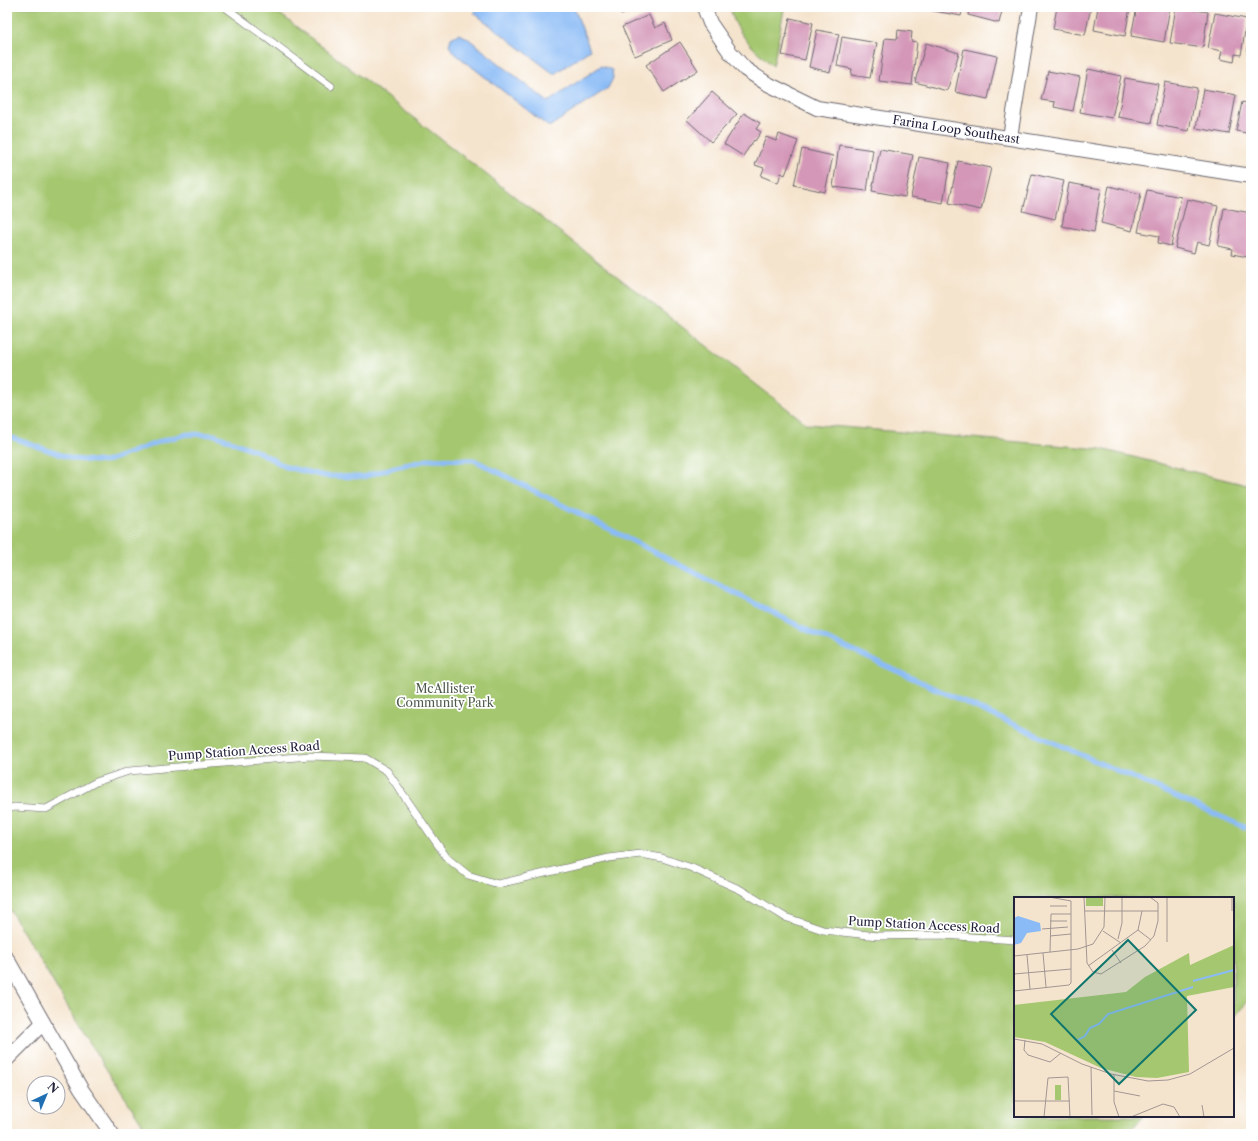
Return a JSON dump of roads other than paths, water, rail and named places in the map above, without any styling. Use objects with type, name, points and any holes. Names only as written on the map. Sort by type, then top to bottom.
[{"type":"street","name":"Farina Loop Southeast","points":[[704,7],[710,23],[730,52],[745,69],[766,83],[817,108],[1010,137],[1251,176]]},
{"type":"street","points":[[1010,137],[1031,7]]},
{"type":"street","points":[[7,959],[81,1089],[112,1134]]},
{"type":"street","points":[[7,1059],[43,1023]]},
{"type":"lane","points":[[225,7],[331,86]]},
{"type":"lane","name":"Pump Station Access Road","points":[[7,809],[14,807],[46,809],[96,782],[129,770],[310,756],[365,758],[387,771],[447,858],[468,875],[498,884],[609,858],[641,854],[662,858],[692,868],[742,890],[785,916],[823,930],[878,936],[943,935],[1014,940]]},
{"type":"water","points":[[480,7],[574,7],[590,50],[554,74],[474,13]]},
{"type":"water","points":[[458,34],[466,37],[548,102],[601,66],[612,70],[613,78],[608,88],[549,127],[453,52],[449,45],[451,38]]},
{"type":"waterway","points":[[7,436],[73,459],[105,462],[164,440],[188,434],[215,435],[259,452],[286,467],[325,476],[363,477],[395,467],[432,459],[474,460],[807,630],[1039,736],[1251,830]]},
{"type":"park label","name":"McAllister Community Park","points":[[445,696]]}]
